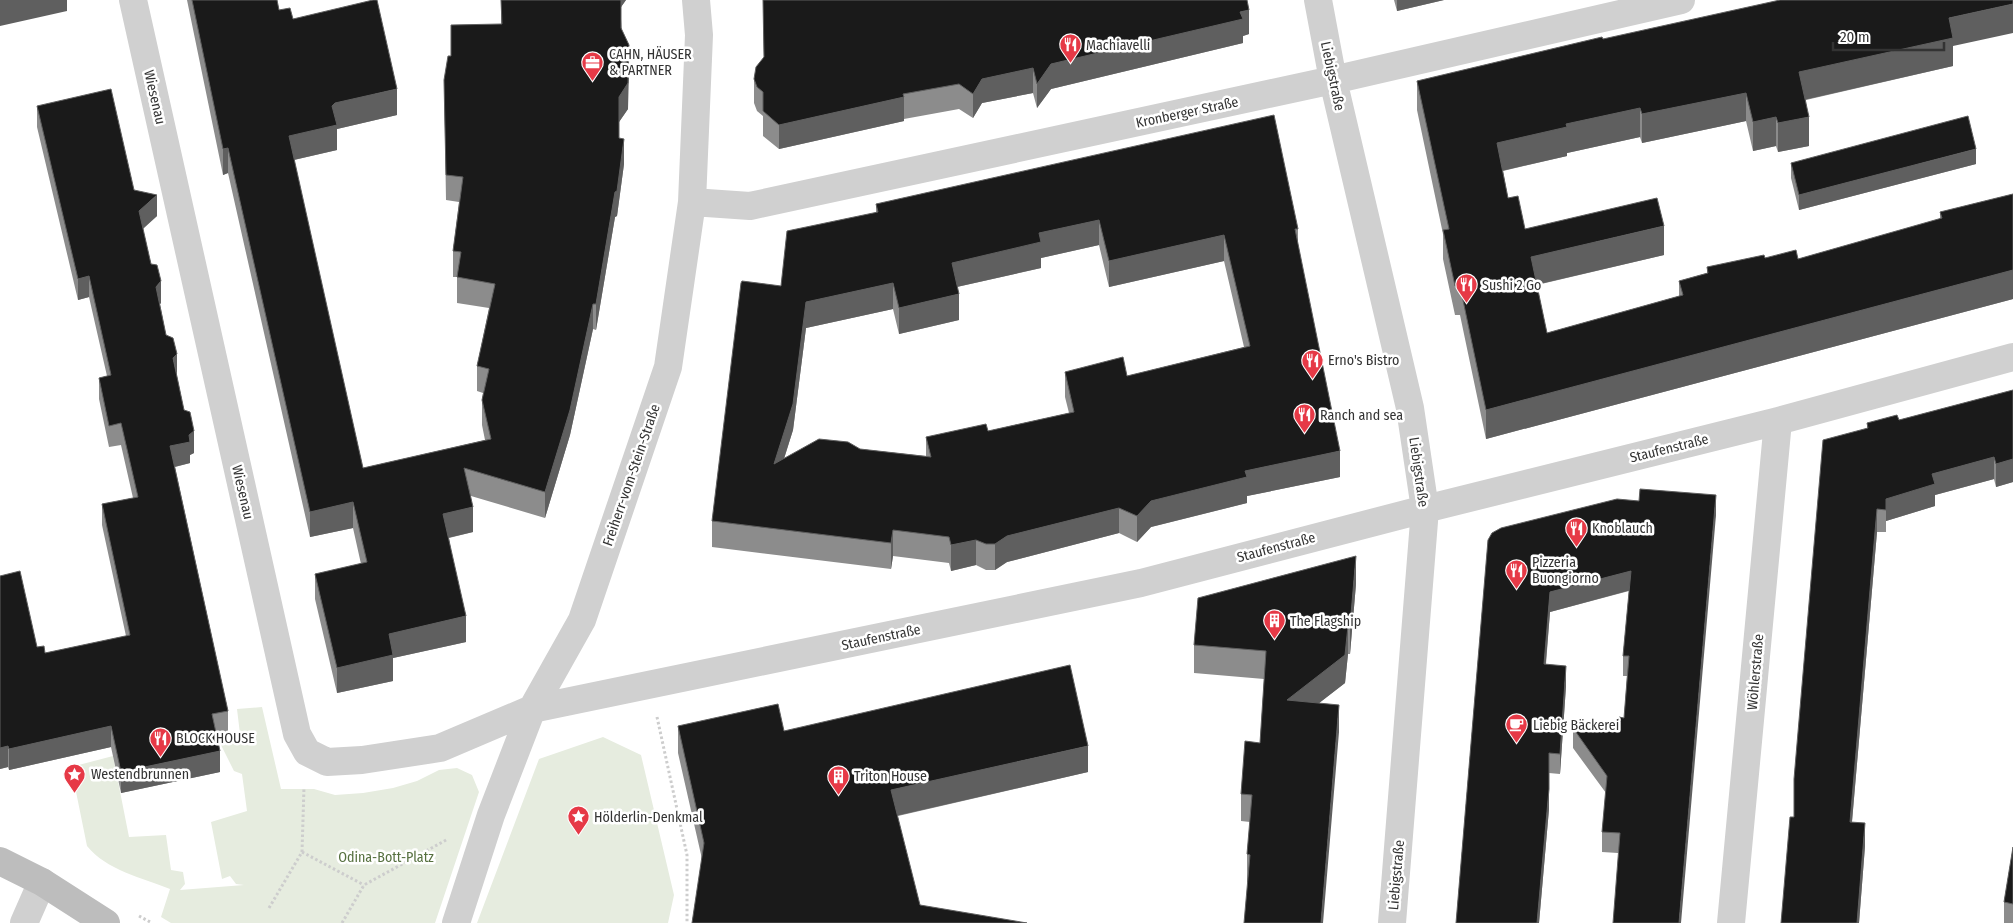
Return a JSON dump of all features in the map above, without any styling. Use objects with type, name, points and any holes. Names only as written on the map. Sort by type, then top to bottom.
[{"type":"main road","points":[[0,861],[42,882],[106,923]]},
{"type":"street","name":"Wiesenau","points":[[133,0],[297,734],[307,752]]},
{"type":"street","name":"Freiherr-vom-Stein-Straße","points":[[456,923],[490,815],[532,709],[582,620],[668,367],[692,202],[699,35],[696,0]]},
{"type":"street","name":"Liebigstraße","points":[[1318,0],[1333,80],[1410,408],[1424,509],[1392,923]]},
{"type":"street","name":"Kronberger Straße","points":[[692,202],[750,206],[1333,80],[1681,0]]},
{"type":"street","name":"Staufenstraße","points":[[532,709],[1141,583],[1424,509],[1778,421],[2013,357]]},
{"type":"street","name":"Wöhlerstraße","points":[[1731,923],[1778,421]]},
{"type":"street","points":[[307,752],[327,762],[362,760],[440,748],[532,709]]},
{"type":"street","points":[[24,923],[42,882]]},
{"type":"path","points":[[650,685],[687,855],[687,923]]},
{"type":"path","points":[[269,908],[302,852],[307,752]]},
{"type":"path","points":[[342,923],[364,885],[490,815]]},
{"type":"path","points":[[302,852],[364,885]]},
{"type":"path","points":[[688,903],[694,902]]},
{"type":"green space","name":"Odina-Bott-Platz","points":[[262,707],[281,789],[314,789],[335,795],[363,793],[393,788],[417,781],[439,770],[457,768],[472,775],[479,792],[435,923],[171,923],[161,917],[170,889],[114,867],[87,846],[71,767],[113,756],[129,837],[166,835],[171,870],[183,872],[185,884],[180,890],[244,885],[236,884],[230,876],[222,879],[211,822],[247,811],[242,774],[234,771],[217,737],[240,734],[237,709]]},
{"type":"green space","points":[[603,737],[641,755],[674,895],[668,923],[477,923],[539,759]]},
{"type":"building","points":[[192,0],[277,0],[279,10],[290,8],[293,19],[377,0],[397,89],[335,103],[332,106],[337,125],[289,136],[363,468],[491,439],[482,400],[489,369],[477,366],[495,284],[457,277],[461,252],[453,251],[463,177],[446,175],[444,80],[448,56],[451,56],[451,25],[502,24],[501,0],[621,0],[621,28],[629,45],[628,83],[619,97],[619,138],[624,139],[617,191],[615,192],[596,304],[593,304],[570,410],[545,492],[464,468],[473,507],[443,514],[466,616],[389,634],[393,655],[337,668],[315,574],[367,562],[353,502],[310,512],[228,148],[223,149]]},
{"type":"building","points":[[763,0],[1247,0],[1249,10],[1240,12],[1243,19],[1051,64],[1037,84],[1033,68],[982,79],[973,94],[959,84],[903,94],[904,97],[779,125],[763,111],[763,92],[757,87],[754,79],[756,67],[764,57]]},
{"type":"building","points":[[1780,0],[2013,0],[2013,4],[1949,18],[1953,38],[1799,72],[1809,117],[1778,123],[1776,117],[1753,122],[1746,93],[1642,114],[1640,108],[1566,124],[1567,127],[1497,143],[1508,198],[1518,196],[1525,229],[1657,198],[1664,226],[1531,257],[1547,333],[1683,295],[1679,281],[1708,273],[1707,267],[1764,255],[1765,258],[1796,250],[1798,259],[1942,218],[1940,212],[2013,194],[2013,270],[1486,410],[1460,286],[1455,286],[1443,230],[1449,229],[1417,81],[1602,37],[1603,39]]},
{"type":"building","points":[[111,89],[134,190],[157,195],[139,211],[151,264],[157,265],[161,281],[156,287],[166,335],[173,338],[177,354],[173,358],[184,410],[190,412],[194,431],[189,435],[190,442],[170,446],[228,711],[212,714],[220,751],[121,772],[111,726],[9,749],[8,746],[0,748],[0,576],[20,571],[37,647],[44,646],[45,653],[130,635],[102,504],[138,497],[121,423],[109,426],[99,378],[111,375],[89,276],[78,279],[37,106]]},
{"type":"building","points":[[1274,115],[1298,229],[1295,229],[1340,451],[1245,471],[1247,477],[1151,501],[1137,516],[1119,508],[1007,536],[995,544],[986,544],[976,540],[951,545],[949,537],[893,530],[891,543],[712,521],[742,281],[781,286],[787,231],[878,212],[876,204]],"holes":[[[1099,220],[1109,261],[1224,235],[1250,346],[1127,376],[1123,357],[1065,372],[1074,412],[988,431],[986,424],[926,437],[931,457],[860,449],[848,442],[819,439],[774,464],[793,404],[806,302],[893,283],[899,308],[959,294],[952,263],[1041,242],[1039,233]]]},
{"type":"building","points":[[1968,116],[1976,149],[1799,195],[1791,163]]},
{"type":"building","points":[[2013,390],[2013,459],[1996,464],[1994,457],[1932,474],[1935,484],[1886,499],[1886,510],[1877,509],[1850,822],[1865,823],[1857,923],[1781,923],[1790,817],[1794,817],[1794,779],[1823,440],[1868,428],[1867,423],[1897,415],[1899,420]]},
{"type":"building","points":[[1640,489],[1716,495],[1679,923],[1613,923],[1620,833],[1602,832],[1607,776],[1573,728],[1618,732],[1619,717],[1624,718],[1629,656],[1623,656],[1631,571],[1550,592],[1544,664],[1566,666],[1560,754],[1549,753],[1549,789],[1537,923],[1456,923],[1488,540],[1492,533],[1501,528],[1617,499],[1639,501]]},
{"type":"building","points":[[1356,556],[1350,626],[1348,626],[1345,655],[1287,700],[1339,705],[1321,923],[1244,923],[1250,855],[1247,854],[1252,795],[1241,794],[1245,741],[1260,743],[1266,651],[1194,645],[1198,598]]},
{"type":"building","name":"Triton House","points":[[1070,665],[1088,746],[891,790],[920,905],[1027,923],[692,923],[704,843],[678,726],[778,704],[784,731]]},
{"type":"building","points":[[2013,847],[2013,904],[2004,902]]},
{"type":"place","name":"Machiavelli","points":[[1070,64]]},
{"type":"place","name":"CAHN, HÄUSER & PARTNER","points":[[593,81]]},
{"type":"place","name":"Sushi 2 Go","points":[[1466,304]]},
{"type":"place","name":"Erno's Bistro","points":[[1312,379]]},
{"type":"place","name":"Ranch and sea","points":[[1304,434]]},
{"type":"place","name":"Knoblauch","points":[[1576,547]]},
{"type":"place","name":"Pizzeria Buongiorno","points":[[1516,589]]},
{"type":"place","name":"The Flagship","points":[[1274,640]]},
{"type":"place","name":"Liebig Bäckerei","points":[[1517,744]]},
{"type":"place","name":"BLOCK HOUSE","points":[[160,757]]},
{"type":"place","name":"Westendbrunnen","points":[[75,793]]},
{"type":"place","name":"Triton House","points":[[838,795]]},
{"type":"place","name":"Hölderlin-Denkmal","points":[[578,836]]}]
